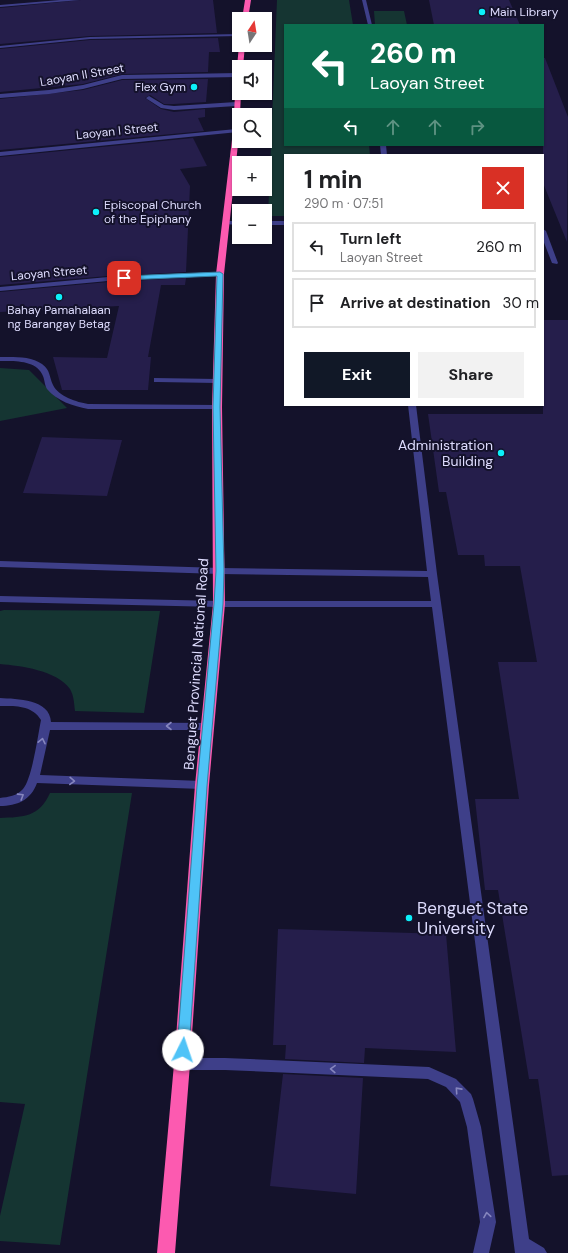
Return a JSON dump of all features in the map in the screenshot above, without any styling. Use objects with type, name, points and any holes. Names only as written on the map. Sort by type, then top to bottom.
[{"type":"highway","points":[[246,12],[248,0]]},
{"type":"highway","name":"Benguet Provincial National Road","points":[[236,100],[236,108]]},
{"type":"highway","name":"Benguet Provincial National Road","points":[[166,1253],[182,1064],[202,786],[219,604],[220,571],[217,381],[220,274],[234,148]]},
{"type":"street","points":[[0,6],[78,0]]},
{"type":"street","points":[[364,0],[370,24]]},
{"type":"street","points":[[0,47],[90,38],[232,35]]},
{"type":"street","name":"Laoyan II Street","points":[[0,96],[49,92],[83,87],[122,77],[232,76]]},
{"type":"street","points":[[149,98],[163,107],[174,108],[236,104]]},
{"type":"street","name":"Laoyan I Street","points":[[0,154],[232,131]]},
{"type":"street","points":[[226,222],[232,222]]},
{"type":"street","points":[[272,222],[284,223]]},
{"type":"street","points":[[544,235],[555,263]]},
{"type":"street","name":"Laoyan Street","points":[[0,289],[108,279],[220,274]]},
{"type":"street","points":[[0,359],[14,359],[41,366],[47,375],[49,386],[63,398],[77,405],[94,408],[217,407]]},
{"type":"street","points":[[157,380],[217,381]]},
{"type":"street","points":[[412,406],[432,574],[522,1248],[539,1253]]},
{"type":"street","points":[[0,564],[220,571],[432,574]]},
{"type":"street","points":[[0,599],[219,604],[436,604]]},
{"type":"street","points":[[0,702],[32,705],[43,714],[46,720],[32,785],[22,797],[0,802]]},
{"type":"street","points":[[45,726],[208,726]]},
{"type":"street","points":[[33,779],[202,786]]},
{"type":"street","points":[[182,1064],[225,1064],[429,1073],[451,1083],[466,1099],[474,1126],[488,1222],[481,1253]]},
{"type":"green space","points":[[277,0],[349,0],[353,24],[284,24],[284,146],[369,146],[370,154],[284,154],[284,216],[272,216],[272,204],[268,204],[269,196],[272,196],[272,156],[270,156]]},
{"type":"green space","points":[[374,11],[404,11],[407,24],[375,24]]},
{"type":"green space","points":[[0,368],[29,370],[67,408],[0,421]]},
{"type":"green space","points":[[0,611],[160,611],[144,713],[75,711],[70,689],[56,677],[38,670],[0,664]]},
{"type":"green space","points":[[50,793],[132,793],[60,1245],[0,1241],[0,1216],[25,1104],[0,1102],[0,818],[23,816],[36,811],[46,801]]},
{"type":"building","points":[[81,0],[213,0],[217,33],[90,36],[0,44],[0,8]]},
{"type":"building","name":"Main Library","points":[[429,0],[509,0],[520,24],[434,24]]},
{"type":"building","points":[[218,38],[220,52],[209,52],[208,72],[122,74],[83,84],[0,92],[0,49],[90,40]]},
{"type":"building","points":[[545,58],[568,117],[567,242],[544,185],[543,154]]},
{"type":"building","points":[[208,79],[206,102],[164,104],[150,95],[145,98],[161,109],[174,112],[205,109],[205,117],[198,118],[204,131],[0,150],[0,99],[83,90],[122,80]]},
{"type":"building","points":[[193,138],[207,166],[180,169],[190,186],[186,272],[108,276],[0,285],[0,157]]},
{"type":"building","points":[[186,278],[185,285],[161,285],[148,357],[151,357],[148,390],[62,390],[53,357],[107,358],[119,306],[0,312],[0,292],[108,282]]},
{"type":"building","points":[[544,320],[568,320],[568,1175],[552,1176],[538,1079],[529,1079],[498,890],[485,890],[475,799],[519,799],[498,662],[537,662],[520,566],[485,566],[484,555],[458,555],[446,492],[439,492],[428,414],[543,414]]},
{"type":"building","points":[[42,437],[122,440],[107,496],[23,493]]},
{"type":"building","points":[[278,929],[446,934],[456,1052],[365,1048],[364,1063],[285,1059],[286,1045],[273,1045]]},
{"type":"building","points":[[283,1074],[363,1078],[356,1194],[270,1186]]},
{"type":"place","name":"Main Library","points":[[482,12]]},
{"type":"place","name":"Flex Gym","points":[[194,87]]},
{"type":"place","name":"Episcopal Church of the Epiphany","points":[[96,212]]},
{"type":"place","name":"Bahay Pamahalaan ng Barangay Betag","points":[[59,297]]},
{"type":"place","name":"Administration Building","points":[[501,453]]},
{"type":"place","name":"Benguet State University","points":[[409,918]]},
{"type":"route","points":[[124,278],[220,274],[217,407],[220,571],[219,604],[202,786],[183,1050]]}]
